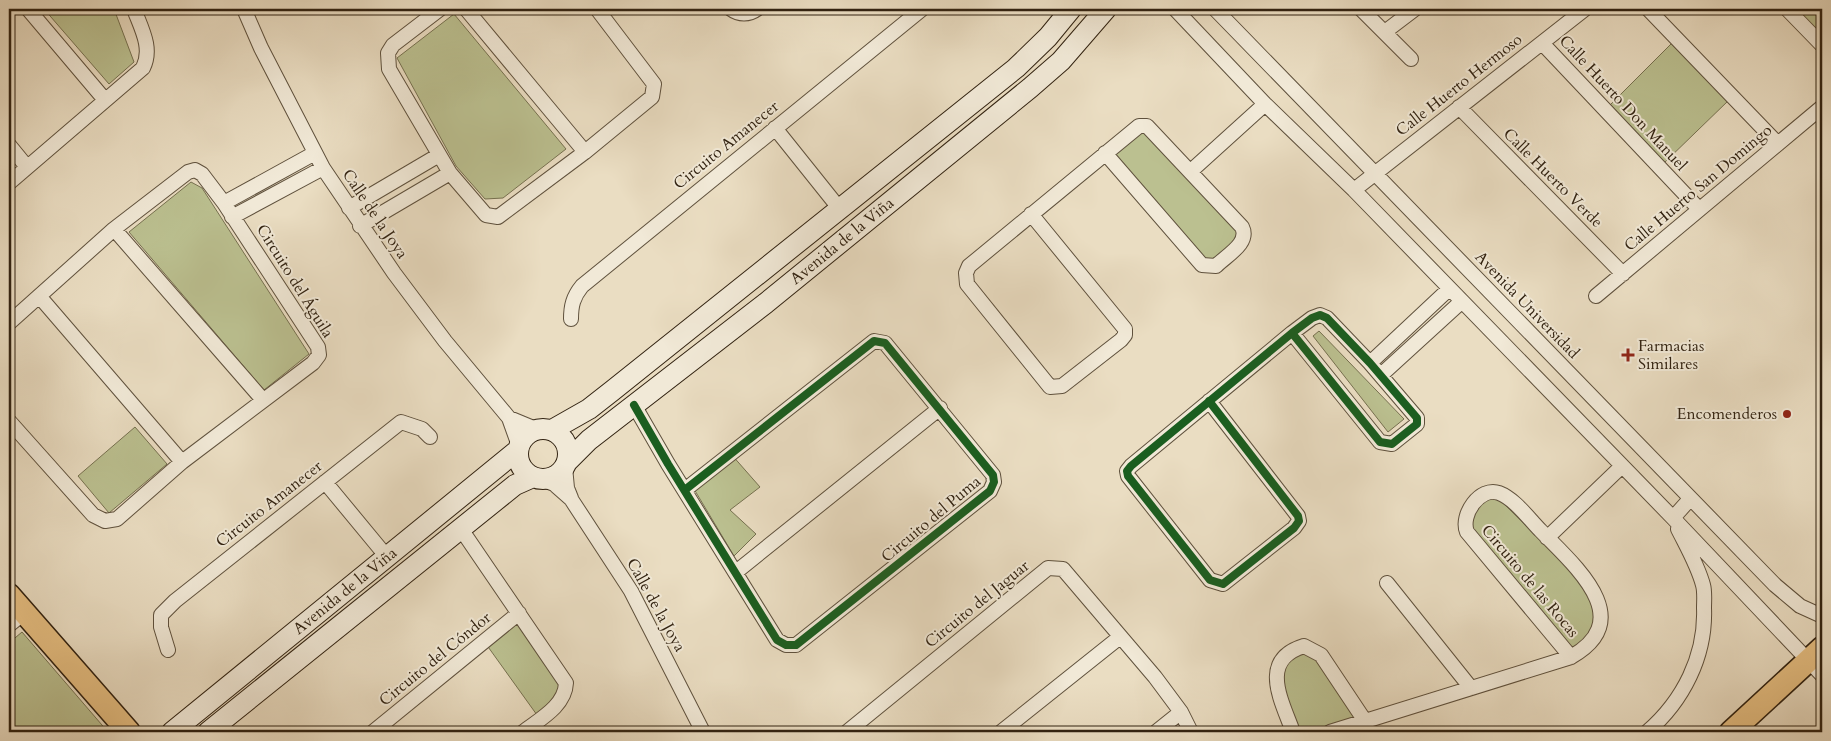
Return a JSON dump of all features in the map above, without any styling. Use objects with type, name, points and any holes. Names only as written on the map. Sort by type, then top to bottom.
[{"type":"main road","points":[[9,594],[16,619],[129,732]]},
{"type":"main road","points":[[1731,732],[1817,661]]},
{"type":"street","points":[[28,9],[105,100]]},
{"type":"street","points":[[9,183],[142,68],[147,56],[147,46],[134,9]]},
{"type":"street","name":"Calle de la Joya","points":[[244,9],[261,48],[323,168],[360,226],[444,341],[509,418],[518,448]]},
{"type":"street","points":[[440,9],[393,45],[387,60],[389,69],[450,173],[486,215],[498,217],[585,152],[652,97],[655,91],[654,84],[597,9]]},
{"type":"street","points":[[466,9],[585,152]]},
{"type":"street","points":[[731,9],[744,14],[757,9]]},
{"type":"street","name":"Circuito Amanecer","points":[[571,319],[571,308],[575,295],[582,286],[922,9]]},
{"type":"street","name":"Avenida de la Viña","points":[[545,430],[589,409],[1016,68],[1048,37],[1072,9]]},
{"type":"street","name":"Avenida de la Viña","points":[[566,464],[589,440],[766,303],[1061,61],[1106,9]]},
{"type":"street","points":[[1175,9],[1264,104],[1354,190],[1673,518],[1817,661]]},
{"type":"street","name":"Avenida Universidad","points":[[1216,9],[1775,585],[1800,606],[1822,616]]},
{"type":"street","points":[[1361,9],[1386,31],[1412,59]]},
{"type":"street","points":[[1386,31],[1416,9]]},
{"type":"street","name":"Calle Huerto Hermoso","points":[[1354,190],[1585,9]]},
{"type":"street","points":[[1648,9],[1778,144]]},
{"type":"street","points":[[1787,9],[1822,45]]},
{"type":"street","name":"Calle Huerto Don Manuel","points":[[1542,43],[1699,210]]},
{"type":"street","points":[[1191,171],[1264,104]]},
{"type":"street","name":"Calle Huerto San Domingo","points":[[1596,296],[1822,106]]},
{"type":"street","name":"Calle Huerto Verde","points":[[1459,107],[1623,274]]},
{"type":"street","points":[[1031,214],[1125,328],[1125,334],[1121,340],[1062,386],[1056,388],[1050,387],[967,284],[968,266],[1031,214],[1105,153],[1139,126],[1147,126],[1191,171],[1242,227],[1245,233],[1244,240],[1216,266],[1202,265],[1105,153]]},
{"type":"street","points":[[775,128],[839,208]]},
{"type":"street","points":[[9,145],[27,167]]},
{"type":"street","points":[[224,203],[315,153]]},
{"type":"street","points":[[349,208],[439,155]]},
{"type":"street","points":[[897,163],[913,183]]},
{"type":"street","name":"Circuito del Águila","points":[[232,217],[323,168]]},
{"type":"street","name":"Circuito del Águila","points":[[9,323],[114,229],[188,172],[195,170],[202,174],[224,203],[318,347],[319,355],[313,363],[182,462],[117,519],[105,521],[93,515],[9,421]]},
{"type":"street","points":[[360,226],[450,173]]},
{"type":"street","points":[[114,229],[263,400]]},
{"type":"street","points":[[749,281],[766,303]]},
{"type":"street","points":[[1370,363],[1449,289]]},
{"type":"street","points":[[40,296],[182,462]]},
{"type":"street","points":[[1381,375],[1461,302]]},
{"type":"street","points":[[1209,401],[1298,516],[1299,520],[1294,528],[1223,584],[1210,580],[1128,476],[1128,471],[1131,466],[1209,401],[1292,332],[1312,318],[1320,315],[1327,318],[1381,375],[1417,418],[1415,428],[1392,444],[1380,442],[1292,332]]},
{"type":"street","name":"Circuito del Puma","points":[[634,405],[668,464],[686,489],[777,640],[786,645],[796,645],[975,504],[990,491],[994,482],[993,475],[885,343],[874,341],[686,489]]},
{"type":"street","points":[[736,572],[940,408]]},
{"type":"street","name":"Calle de la Joya","points":[[509,418],[545,430]]},
{"type":"street","name":"Circuito Amanecer","points":[[168,650],[160,627],[161,615],[175,601],[401,422],[422,429],[430,437]]},
{"type":"street","points":[[545,430],[566,443],[566,464],[556,476],[538,479],[521,466],[518,448],[526,435],[545,430]]},
{"type":"street","name":"Avenida de la Viña","points":[[172,732],[518,448]]},
{"type":"street","name":"Calle de la Joya","points":[[566,464],[567,488],[571,499]]},
{"type":"street","points":[[1547,538],[1622,466]]},
{"type":"street","name":"Calle de la Joya","points":[[538,479],[559,487],[571,499],[631,591],[703,732]]},
{"type":"street","name":"Avenida de la Viña","points":[[208,732],[515,485],[538,479]]},
{"type":"street","points":[[325,482],[387,557]]},
{"type":"street","name":"Circuito de las Rocas","points":[[1330,732],[1571,657],[1592,643],[1601,624],[1600,608],[1593,589],[1515,505],[1498,492],[1491,492],[1473,504],[1464,520],[1467,532],[1571,657]]},
{"type":"street","points":[[1673,518],[1690,499]]},
{"type":"street","points":[[1647,732],[1661,720],[1680,696],[1696,663],[1705,630],[1704,586],[1673,518]]},
{"type":"street","points":[[461,529],[566,683],[565,693],[560,703],[523,732]]},
{"type":"street","name":"Circuito del Jaguar","points":[[847,732],[1048,568],[1063,569],[1155,677],[1181,712],[1191,732]]},
{"type":"street","points":[[1387,583],[1471,688]]},
{"type":"street","points":[[1800,606],[1822,628]]},
{"type":"street","points":[[321,611],[336,629]]},
{"type":"street","name":"Circuito del Cóndor","points":[[373,732],[519,613]]},
{"type":"street","points":[[1001,732],[1120,638]]},
{"type":"street","points":[[1293,732],[1276,674],[1282,658],[1289,652],[1304,646],[1320,655],[1365,721]]},
{"type":"street","points":[[1156,732],[1181,712]]},
{"type":"green space","points":[[44,9],[114,9],[134,62],[109,84]]},
{"type":"green space","points":[[1793,9],[1822,9],[1822,40]]},
{"type":"green space","points":[[454,14],[566,149],[503,198],[485,199],[456,166],[397,58]]},
{"type":"green space","points":[[1672,43],[1729,100],[1664,163],[1609,106]]},
{"type":"green space","points":[[1140,128],[1240,232],[1240,240],[1214,263],[1202,262],[1109,152]]},
{"type":"green space","points":[[191,182],[202,188],[309,354],[264,390],[129,232]]},
{"type":"green space","points":[[1319,331],[1404,419],[1388,432],[1313,336]]},
{"type":"green space","points":[[135,427],[167,464],[109,513],[78,476]]},
{"type":"green space","points":[[731,454],[760,487],[730,510],[756,534],[734,556],[694,489]]},
{"type":"green space","points":[[1496,496],[1591,590],[1598,622],[1589,642],[1571,652],[1469,531],[1468,519],[1481,499]]},
{"type":"green space","points":[[519,617],[562,687],[561,700],[537,715],[486,644]]},
{"type":"green space","points":[[22,632],[108,732],[14,732],[9,726],[9,643]]},
{"type":"green space","points":[[1293,653],[1317,654],[1358,719],[1318,732],[1295,732],[1280,673]]},
{"type":"cycle path","points":[[1209,401],[1298,516],[1299,521],[1294,528],[1223,584],[1210,580],[1128,476],[1127,471],[1131,466],[1292,333],[1312,318],[1320,315],[1327,318],[1370,363],[1417,418],[1417,424],[1392,444],[1380,442],[1292,333]]},
{"type":"cycle path","points":[[634,405],[668,464],[777,640],[786,645],[796,645],[990,491],[994,482],[993,475],[885,343],[874,341],[686,489]]},
{"type":"place","name":"Farmacias Similares","points":[[1628,355]]},
{"type":"place","name":"Encomenderos","points":[[1787,414]]}]
